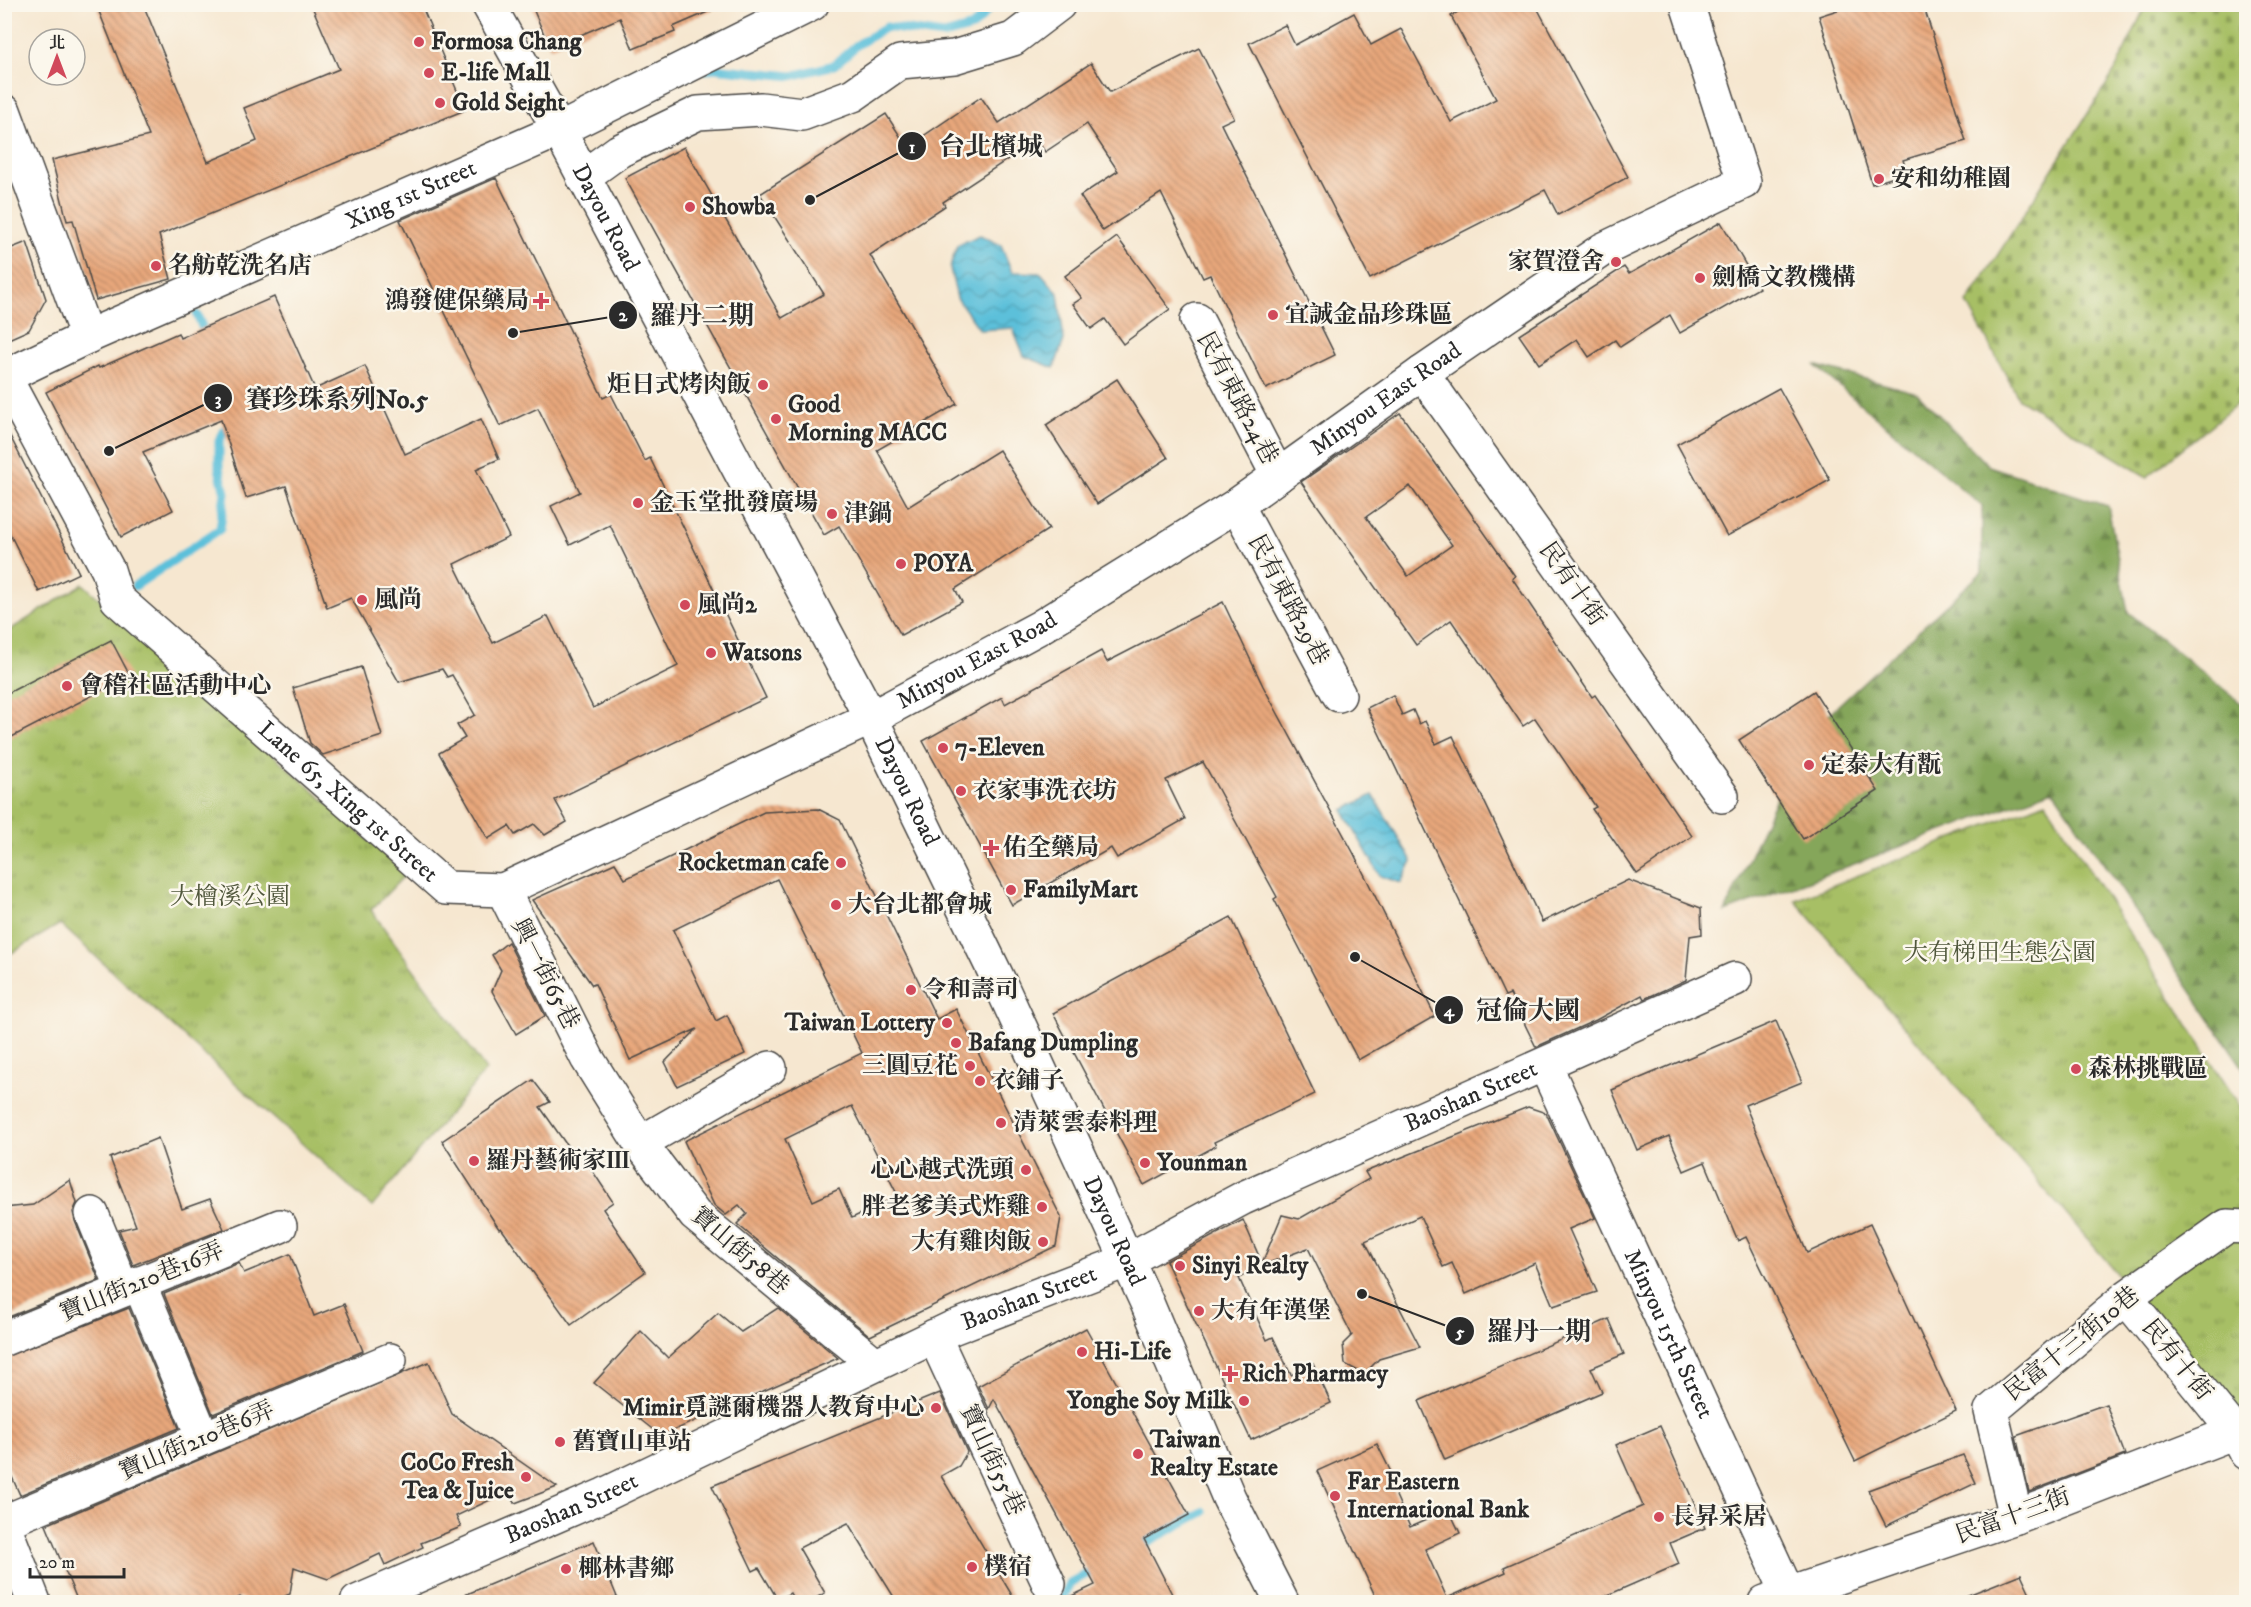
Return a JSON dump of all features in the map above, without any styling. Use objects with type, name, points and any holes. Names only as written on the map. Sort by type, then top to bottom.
[{"type":"street","name":"Dayou Road","points":[[488,4],[559,130],[871,718],[999,981],[1126,1260],[1229,1498],[1282,1602]]},
{"type":"street","name":"Xing 1st Street","points":[[5,377],[87,337],[559,130],[812,4]]},
{"type":"street","points":[[583,177],[619,151],[698,113],[761,108],[802,114],[853,95],[900,62],[954,57],[1013,39],[1059,4]]},
{"type":"street","name":"Minyou East Road","points":[[871,718],[1040,627],[1237,505],[1422,373],[1602,250],[1744,182],[1687,4]]},
{"type":"street","points":[[4,111],[87,337]]},
{"type":"street","name":"民有東路24巷","points":[[1197,320],[1278,476]]},
{"type":"street","name":"民有十街","points":[[1422,373],[1722,796]]},
{"type":"street","name":"Lane 65, Xing 1st Street","points":[[5,377],[108,570],[117,599],[446,888],[503,890],[871,718]]},
{"type":"street","name":"民有東路29巷","points":[[1237,505],[1339,695]]},
{"type":"street","name":"興一街65巷","points":[[503,890],[586,1058]]},
{"type":"street","name":"Baoshan Street","points":[[357,1602],[604,1496],[934,1336],[1126,1260],[1243,1198],[1735,979]]},
{"type":"street","name":"寶山街58巷","points":[[586,1058],[640,1143],[694,1215],[874,1365]]},
{"type":"street","name":"Minyou 15th Street","points":[[1545,1065],[1781,1600]]},
{"type":"street","points":[[640,1143],[770,1068]]},
{"type":"street","points":[[92,1214],[131,1287],[203,1438]]},
{"type":"street","name":"寶山街210巷16弄","points":[[4,1339],[280,1226]]},
{"type":"street","name":"民富十三街10巷","points":[[2016,1517],[1991,1411],[2126,1298],[2227,1226],[2247,1227]]},
{"type":"street","name":"民有十街","points":[[2126,1298],[2241,1442]]},
{"type":"street","name":"寶山街55巷","points":[[934,1336],[1049,1584]]},
{"type":"street","name":"寶山街210巷6弄","points":[[4,1524],[390,1360]]},
{"type":"street","name":"民富十三街","points":[[1781,1600],[2016,1517],[2241,1442]]},
{"type":"street","points":[[4,1524],[11,1559],[34,1602]]},
{"type":"green space","points":[[2146,5],[2246,5],[2246,379],[2237,404],[2147,477],[2019,399],[1967,303],[2115,71]]},
{"type":"green space","points":[[1814,365],[1917,393],[1989,466],[2108,506],[2128,612],[2246,707],[2246,1072],[2053,790],[1725,912],[1803,738],[1982,572],[1982,506]]},
{"type":"green space","name":"大檜溪公園","points":[[83,584],[406,874],[371,910],[486,1070],[372,1207],[60,924],[5,957],[5,633]]},
{"type":"green space","name":"大有梯田生態公園","points":[[2046,802],[2246,1116],[2246,1430],[2104,1258],[1795,900]]},
{"type":"water","points":[[980,235],[1001,245],[1012,272],[1041,273],[1058,293],[1064,340],[1054,368],[1024,356],[1013,328],[980,330],[957,298],[950,268],[957,245]]},
{"type":"water","points":[[1373,795],[1412,861],[1401,883],[1380,876],[1343,810]]},
{"type":"building","points":[[96,4],[143,4],[208,162],[257,141],[244,108],[339,69],[311,4],[421,4],[465,110],[159,235],[171,279],[96,300],[73,220],[67,221],[52,160],[149,136]]},
{"type":"building","points":[[531,4],[726,4],[673,27],[675,32],[633,49],[620,18],[550,48]]},
{"type":"building","points":[[1471,4],[1535,4],[1628,177],[1558,215],[1545,190],[1370,279],[1249,43],[1285,25],[1295,45],[1354,13],[1371,45],[1401,29],[1451,122],[1496,99],[1451,16]]},
{"type":"building","points":[[1856,4],[1923,4],[1966,141],[1903,160],[1907,173],[1872,184],[1819,16]]},
{"type":"building","points":[[1199,48],[1234,118],[1221,124],[1335,355],[1266,389],[1210,275],[1203,278],[1161,193],[1103,231],[1080,196],[1118,171],[1087,124],[1045,152],[1037,140],[943,202],[945,206],[870,255],[957,404],[877,450],[908,507],[999,450],[1049,529],[955,589],[962,602],[901,635],[839,526],[824,535],[625,178],[684,147],[782,318],[824,294],[760,194],[886,114],[907,147],[981,97],[999,123],[1091,63],[1110,92]]},
{"type":"building","points":[[496,178],[603,398],[611,394],[645,461],[650,458],[766,698],[555,800],[567,822],[545,835],[534,824],[515,835],[509,826],[488,839],[439,753],[465,738],[457,725],[475,715],[452,675],[447,677],[442,669],[399,682],[351,598],[327,608],[286,486],[246,498],[221,420],[143,452],[173,510],[121,537],[46,392],[98,366],[99,368],[178,333],[180,338],[274,297],[315,389],[365,366],[405,454],[481,419],[499,459],[476,469],[509,537],[454,564],[493,643],[548,616],[593,708],[678,666],[610,525],[570,545],[551,506],[580,492],[538,408],[500,426],[400,220]]},
{"type":"building","points":[[1721,222],[1759,288],[1680,333],[1670,315],[1620,347],[1615,340],[1589,357],[1577,339],[1539,364],[1519,335],[1624,267],[1629,274]]},
{"type":"building","points":[[1117,237],[1170,309],[1123,344],[1105,319],[1091,329],[1073,304],[1082,298],[1065,276]]},
{"type":"building","points":[[27,242],[46,299],[29,330],[4,341],[4,251]]},
{"type":"building","points":[[1117,379],[1168,458],[1097,504],[1046,425]]},
{"type":"building","points":[[1779,388],[1830,480],[1727,536],[1677,444]]},
{"type":"building","points":[[1400,413],[1515,576],[1512,578],[1592,697],[1595,695],[1692,836],[1637,874],[1592,809],[1596,807],[1535,718],[1523,726],[1451,620],[1416,645],[1301,482]],"holes":[[[1410,486],[1452,545],[1408,576],[1366,517]]]},
{"type":"building","points":[[4,424],[79,573],[39,592],[4,522]]},
{"type":"building","points":[[1223,602],[1263,686],[1354,854],[1435,1016],[1358,1060],[1274,899],[1277,897],[1203,762],[1166,780],[1185,819],[1117,858],[1111,848],[1012,905],[923,741],[1002,697],[1005,704],[1101,651],[1107,662]]},
{"type":"building","name":"會稽社區活動中心","points":[[111,640],[130,676],[4,741],[4,695]]},
{"type":"building","points":[[361,667],[382,736],[323,755],[310,743],[293,688]]},
{"type":"building","name":"定泰大有翫","points":[[1814,691],[1878,791],[1803,839],[1739,740]]},
{"type":"building","points":[[1393,695],[1402,715],[1413,710],[1419,724],[1425,721],[1436,744],[1453,736],[1542,922],[1628,880],[1701,908],[1702,934],[1690,936],[1686,980],[1644,999],[1642,995],[1596,1020],[1536,1047],[1510,994],[1505,996],[1367,708]]},
{"type":"building","points":[[818,809],[840,820],[937,1019],[956,1009],[1061,1217],[1056,1246],[870,1336],[737,1224],[747,1214],[739,1205],[726,1215],[714,1205],[684,1141],[862,1053],[777,879],[673,930],[716,1021],[727,1015],[745,1054],[677,1086],[665,1062],[697,1029],[630,1060],[595,984],[592,985],[532,900],[615,863],[625,879],[764,812]],"holes":[[[852,1106],[898,1196],[852,1218],[839,1189],[813,1201],[785,1139]]]},
{"type":"building","points":[[1231,917],[1315,1094],[1214,1142],[1216,1146],[1144,1185],[1053,1013]]},
{"type":"building","points":[[508,942],[545,1016],[516,1034],[492,991],[501,970],[492,955]]},
{"type":"building","points":[[1776,1021],[1802,1082],[1745,1105],[1807,1253],[1870,1224],[1956,1411],[1855,1461],[1746,1237],[1738,1241],[1705,1162],[1684,1171],[1669,1136],[1637,1150],[1612,1090]]},
{"type":"building","points":[[533,1080],[550,1102],[540,1107],[573,1154],[578,1149],[613,1202],[603,1209],[645,1272],[571,1325],[501,1228],[499,1229],[442,1141]]},
{"type":"building","points":[[1528,1107],[1546,1113],[1595,1218],[1569,1229],[1597,1292],[1553,1306],[1535,1263],[1466,1294],[1452,1263],[1443,1267],[1420,1216],[1365,1241],[1420,1347],[1379,1359],[1364,1374],[1345,1364],[1343,1344],[1352,1335],[1308,1248],[1263,1265],[1239,1278],[1267,1340],[1273,1337],[1291,1375],[1313,1364],[1331,1403],[1251,1440],[1166,1261],[1243,1220],[1262,1263],[1282,1215],[1299,1219],[1369,1179],[1365,1172]]},
{"type":"building","points":[[158,1138],[182,1209],[210,1199],[224,1229],[133,1265],[119,1230],[136,1226],[110,1158]]},
{"type":"building","points":[[70,1180],[77,1203],[73,1212],[75,1221],[99,1280],[4,1319],[4,1208],[33,1205]]},
{"type":"building","points":[[290,1254],[314,1316],[344,1304],[363,1351],[213,1414],[164,1294],[239,1263],[244,1273]]},
{"type":"building","points":[[129,1308],[179,1428],[20,1495],[4,1459],[4,1357]]},
{"type":"building","points":[[778,1308],[838,1358],[661,1436],[594,1383],[641,1331],[668,1358],[718,1313],[741,1332]]},
{"type":"building","points":[[1609,1319],[1624,1354],[1591,1368],[1602,1392],[1445,1460],[1419,1401]]},
{"type":"building","points":[[1086,1328],[1189,1515],[1144,1539],[1176,1602],[1059,1602],[1095,1585],[994,1399],[989,1409],[978,1386]]},
{"type":"building","points":[[429,1362],[452,1414],[557,1487],[515,1503],[509,1491],[456,1516],[461,1527],[421,1543],[423,1547],[385,1565],[380,1554],[328,1579],[294,1567],[290,1594],[271,1602],[247,1602],[240,1597],[229,1602],[78,1602],[46,1525]]},
{"type":"building","points":[[940,1393],[967,1452],[959,1466],[941,1476],[1016,1602],[897,1602],[848,1523],[799,1548],[825,1593],[809,1602],[795,1602],[790,1593],[778,1600],[759,1568],[753,1571],[712,1486]]},
{"type":"building","points":[[2106,1404],[2125,1455],[2029,1492],[2016,1436]]},
{"type":"building","points":[[1660,1426],[1705,1528],[1670,1543],[1679,1564],[1592,1602],[1378,1602],[1317,1471],[1377,1444],[1393,1476],[1388,1478],[1410,1527],[1449,1510],[1460,1533],[1425,1549],[1447,1598],[1506,1572],[1504,1567],[1643,1506],[1616,1445]]},
{"type":"building","points":[[1963,1455],[1976,1483],[1886,1526],[1868,1490]]},
{"type":"building","name":"椰林書鄉","points":[[594,1541],[617,1597],[603,1602],[448,1602]]},
{"type":"building","points":[[2021,1574],[2034,1602],[1953,1602],[1953,1601]]},
{"type":"waterway","points":[[707,70],[713,68],[792,76],[834,65],[857,45],[886,27],[944,35],[973,27],[993,4]]},
{"type":"waterway","points":[[197,315],[207,338]]},
{"type":"waterway","points":[[135,586],[220,529],[225,493],[219,468],[219,441],[229,422]]},
{"type":"waterway","points":[[1136,1548],[1203,1512]]},
{"type":"waterway","points":[[1060,1602],[1070,1583],[1097,1568]]},
{"type":"place","name":"Formosa Chang","points":[[419,42]]},
{"type":"place","name":"E-life Mall","points":[[429,73]]},
{"type":"place","name":"Gold Seight","points":[[440,103]]},
{"type":"place","name":"安和幼稚園","points":[[1879,179]]},
{"type":"place","name":"台北檳城","points":[[810,200]]},
{"type":"place","name":"Showba","points":[[690,207]]},
{"type":"place","name":"家賀澄舍","points":[[1616,262]]},
{"type":"place","name":"名舫乾洗名店","points":[[156,266]]},
{"type":"place","name":"劍橋文教機構","points":[[1700,278]]},
{"type":"place","name":"鴻發健保藥局","points":[[541,301]]},
{"type":"place","name":"宜誠金品珍珠區","points":[[1273,315]]},
{"type":"place","name":"羅丹二期","points":[[513,333]]},
{"type":"place","name":"炬日式烤肉飯","points":[[763,385]]},
{"type":"place","name":"Good Morning MACC","points":[[776,419]]},
{"type":"place","name":"賽珍珠系列No.5","points":[[109,451]]},
{"type":"place","name":"金玉堂批發廣場","points":[[638,503]]},
{"type":"place","name":"津鍋","points":[[832,514]]},
{"type":"place","name":"POYA","points":[[901,564]]},
{"type":"place","name":"風尚","points":[[362,600]]},
{"type":"place","name":"風尚2","points":[[685,605]]},
{"type":"place","name":"Watsons","points":[[711,653]]},
{"type":"place","name":"會稽社區活動中心","points":[[67,686]]},
{"type":"place","name":"7-Eleven","points":[[943,748]]},
{"type":"place","name":"定泰大有翫","points":[[1809,765]]},
{"type":"place","name":"衣家事洗衣坊","points":[[961,791]]},
{"type":"place","name":"佑全藥局","points":[[991,848]]},
{"type":"place","name":"Rocketman cafe","points":[[841,863]]},
{"type":"place","name":"FamilyMart","points":[[1011,890]]},
{"type":"place","name":"大台北都會城","points":[[836,905]]},
{"type":"place","name":"冠倫大國","points":[[1355,957]]},
{"type":"place","name":"令和壽司","points":[[911,990]]},
{"type":"place","name":"Taiwan Lottery","points":[[947,1023]]},
{"type":"place","name":"Bafang Dumpling","points":[[956,1043]]},
{"type":"place","name":"三圓豆花","points":[[970,1066]]},
{"type":"place","name":"森林挑戰區","points":[[2076,1069]]},
{"type":"place","name":"衣鋪子","points":[[980,1081]]},
{"type":"place","name":"清萊雲泰料理","points":[[1001,1123]]},
{"type":"place","name":"羅丹藝術家Ⅲ","points":[[474,1161]]},
{"type":"place","name":"Younman","points":[[1145,1163]]},
{"type":"place","name":"心心越式洗頭","points":[[1026,1170]]},
{"type":"place","name":"胖老爹美式炸雞","points":[[1042,1207]]},
{"type":"place","name":"大有雞肉飯","points":[[1043,1242]]},
{"type":"place","name":"Sinyi Realty","points":[[1180,1266]]},
{"type":"place","name":"羅丹一期","points":[[1362,1294]]},
{"type":"place","name":"大有年漢堡","points":[[1199,1311]]},
{"type":"place","name":"Hi-Life","points":[[1082,1352]]},
{"type":"place","name":"Rich Pharmacy","points":[[1230,1374]]},
{"type":"place","name":"Yonghe Soy Milk","points":[[1244,1401]]},
{"type":"place","name":"Mimir覓謎爾機器人教育中心","points":[[936,1408]]},
{"type":"place","name":"舊寶山車站","points":[[560,1442]]},
{"type":"place","name":"Taiwan Realty Estate","points":[[1138,1454]]},
{"type":"place","name":"CoCo Fresh Tea & Juice","points":[[526,1477]]},
{"type":"place","name":"Far Eastern International Bank","points":[[1335,1496]]},
{"type":"place","name":"長昇采居","points":[[1659,1517]]},
{"type":"place","name":"樸宿","points":[[972,1567]]},
{"type":"place","name":"椰林書鄉","points":[[566,1569]]}]
